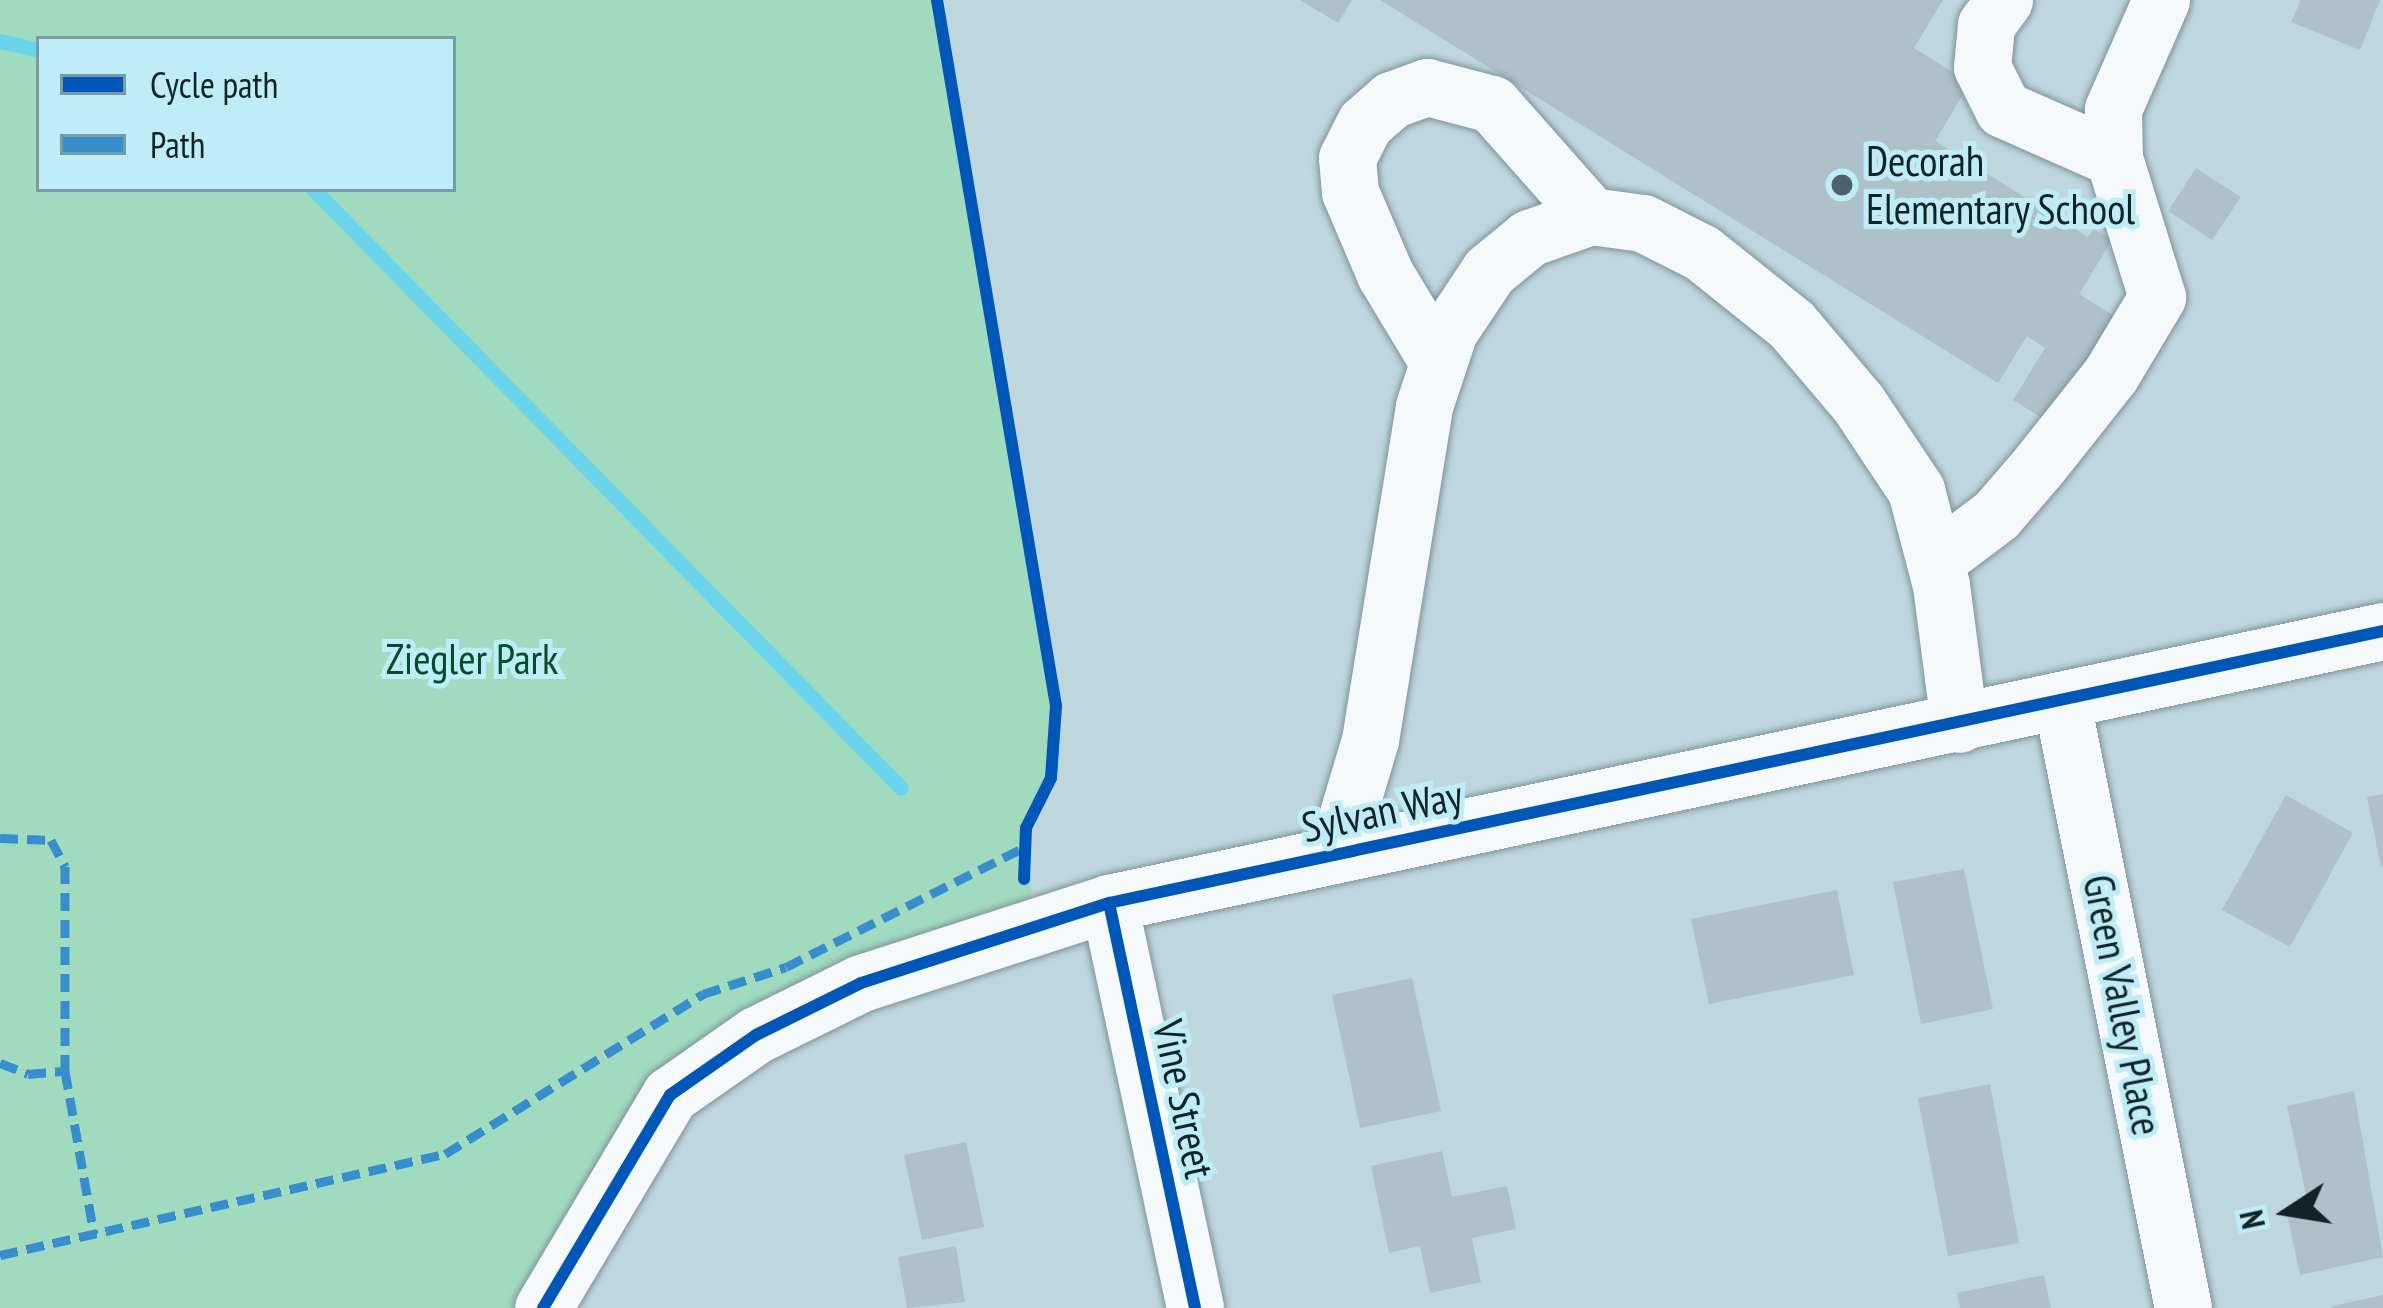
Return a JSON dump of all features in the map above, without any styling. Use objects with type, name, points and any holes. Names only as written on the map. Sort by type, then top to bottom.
[{"type":"street","points":[[2004,0],[1986,25],[1982,67],[2002,109],[2114,158]]},
{"type":"street","points":[[1935,561],[1996,515],[2039,465],[2157,297],[2114,158],[2113,109],[2161,0]]},
{"type":"street","points":[[1438,362],[1384,274],[1350,192],[1347,158],[1365,123],[1390,100],[1427,87],[1492,104],[1591,216]]},
{"type":"street","points":[[1336,854],[1370,740],[1424,406],[1449,331],[1489,271],[1529,238],[1591,216],[1642,223],[1702,253],[1791,324],[1858,403],[1916,490],[1935,561],[1960,724]]},
{"type":"street","name":"Sylvan Way","points":[[543,1308],[670,1094],[757,1035],[861,983],[1109,903],[2383,631]]},
{"type":"street","name":"Green Valley Place","points":[[2062,703],[2183,1308]]},
{"type":"street","name":"Vine Street","points":[[1109,903],[1195,1308]]},
{"type":"green space","name":"Ziegler Park","points":[[0,0],[937,0],[1056,706],[1051,778],[1026,828],[1034,922],[670,1094],[543,1308],[0,1308]]},
{"type":"building","points":[[1300,0],[1352,0],[1338,23]]},
{"type":"building","name":"Decorah Elementary School","points":[[1380,0],[1943,0],[1914,48],[1970,83],[1935,141],[2088,237],[2094,229],[2112,240],[2079,294],[2121,320],[2055,426],[2013,400],[2045,348],[2027,336],[1998,383]]},
{"type":"building","points":[[2301,0],[2380,0],[2360,50],[2291,22]]},
{"type":"building","points":[[2196,168],[2241,197],[2212,240],[2168,211]]},
{"type":"building","points":[[2383,794],[2383,867],[2381,867],[2367,797]]},
{"type":"building","points":[[2286,795],[2353,833],[2290,947],[2222,910]]},
{"type":"building","points":[[1964,869],[1993,1009],[1921,1024],[1893,882]]},
{"type":"building","points":[[1837,890],[1854,975],[1709,1004],[1691,919]]},
{"type":"building","points":[[1412,978],[1441,1111],[1360,1128],[1332,995]]},
{"type":"building","points":[[1990,1084],[2019,1243],[1948,1256],[1918,1098]]},
{"type":"building","points":[[2354,1091],[2383,1257],[2300,1275],[2286,1209],[2308,1204],[2287,1106]]},
{"type":"building","points":[[966,1142],[984,1227],[922,1240],[904,1155]]},
{"type":"building","points":[[1442,1151],[1452,1197],[1507,1186],[1516,1229],[1472,1238],[1481,1282],[1430,1293],[1420,1246],[1389,1253],[1371,1166]]},
{"type":"building","points":[[956,1246],[965,1302],[907,1308],[898,1257]]},
{"type":"building","points":[[2044,1275],[2051,1308],[1960,1308],[1957,1293]]},
{"type":"building","points":[[2383,1295],[2383,1308],[2332,1308],[2332,1306]]},
{"type":"waterway","points":[[0,41],[36,49]]},
{"type":"waterway","points":[[316,192],[901,788]]},
{"type":"marked path","points":[[0,838],[51,840],[65,866],[65,1071],[94,1233]]},
{"type":"marked path","points":[[0,1255],[445,1154],[703,994],[786,967],[1023,848]]},
{"type":"marked path","points":[[0,1063],[28,1074],[65,1071]]},
{"type":"cycle path","points":[[937,0],[1056,706],[1051,778],[1026,828],[1024,879]]},
{"type":"cycle path","points":[[543,1308],[670,1095],[756,1035],[861,983],[1109,903],[2383,631]]},
{"type":"cycle path","points":[[1109,903],[1195,1308]]},
{"type":"place","name":"Decorah Elementary School","points":[[1842,185]]}]
